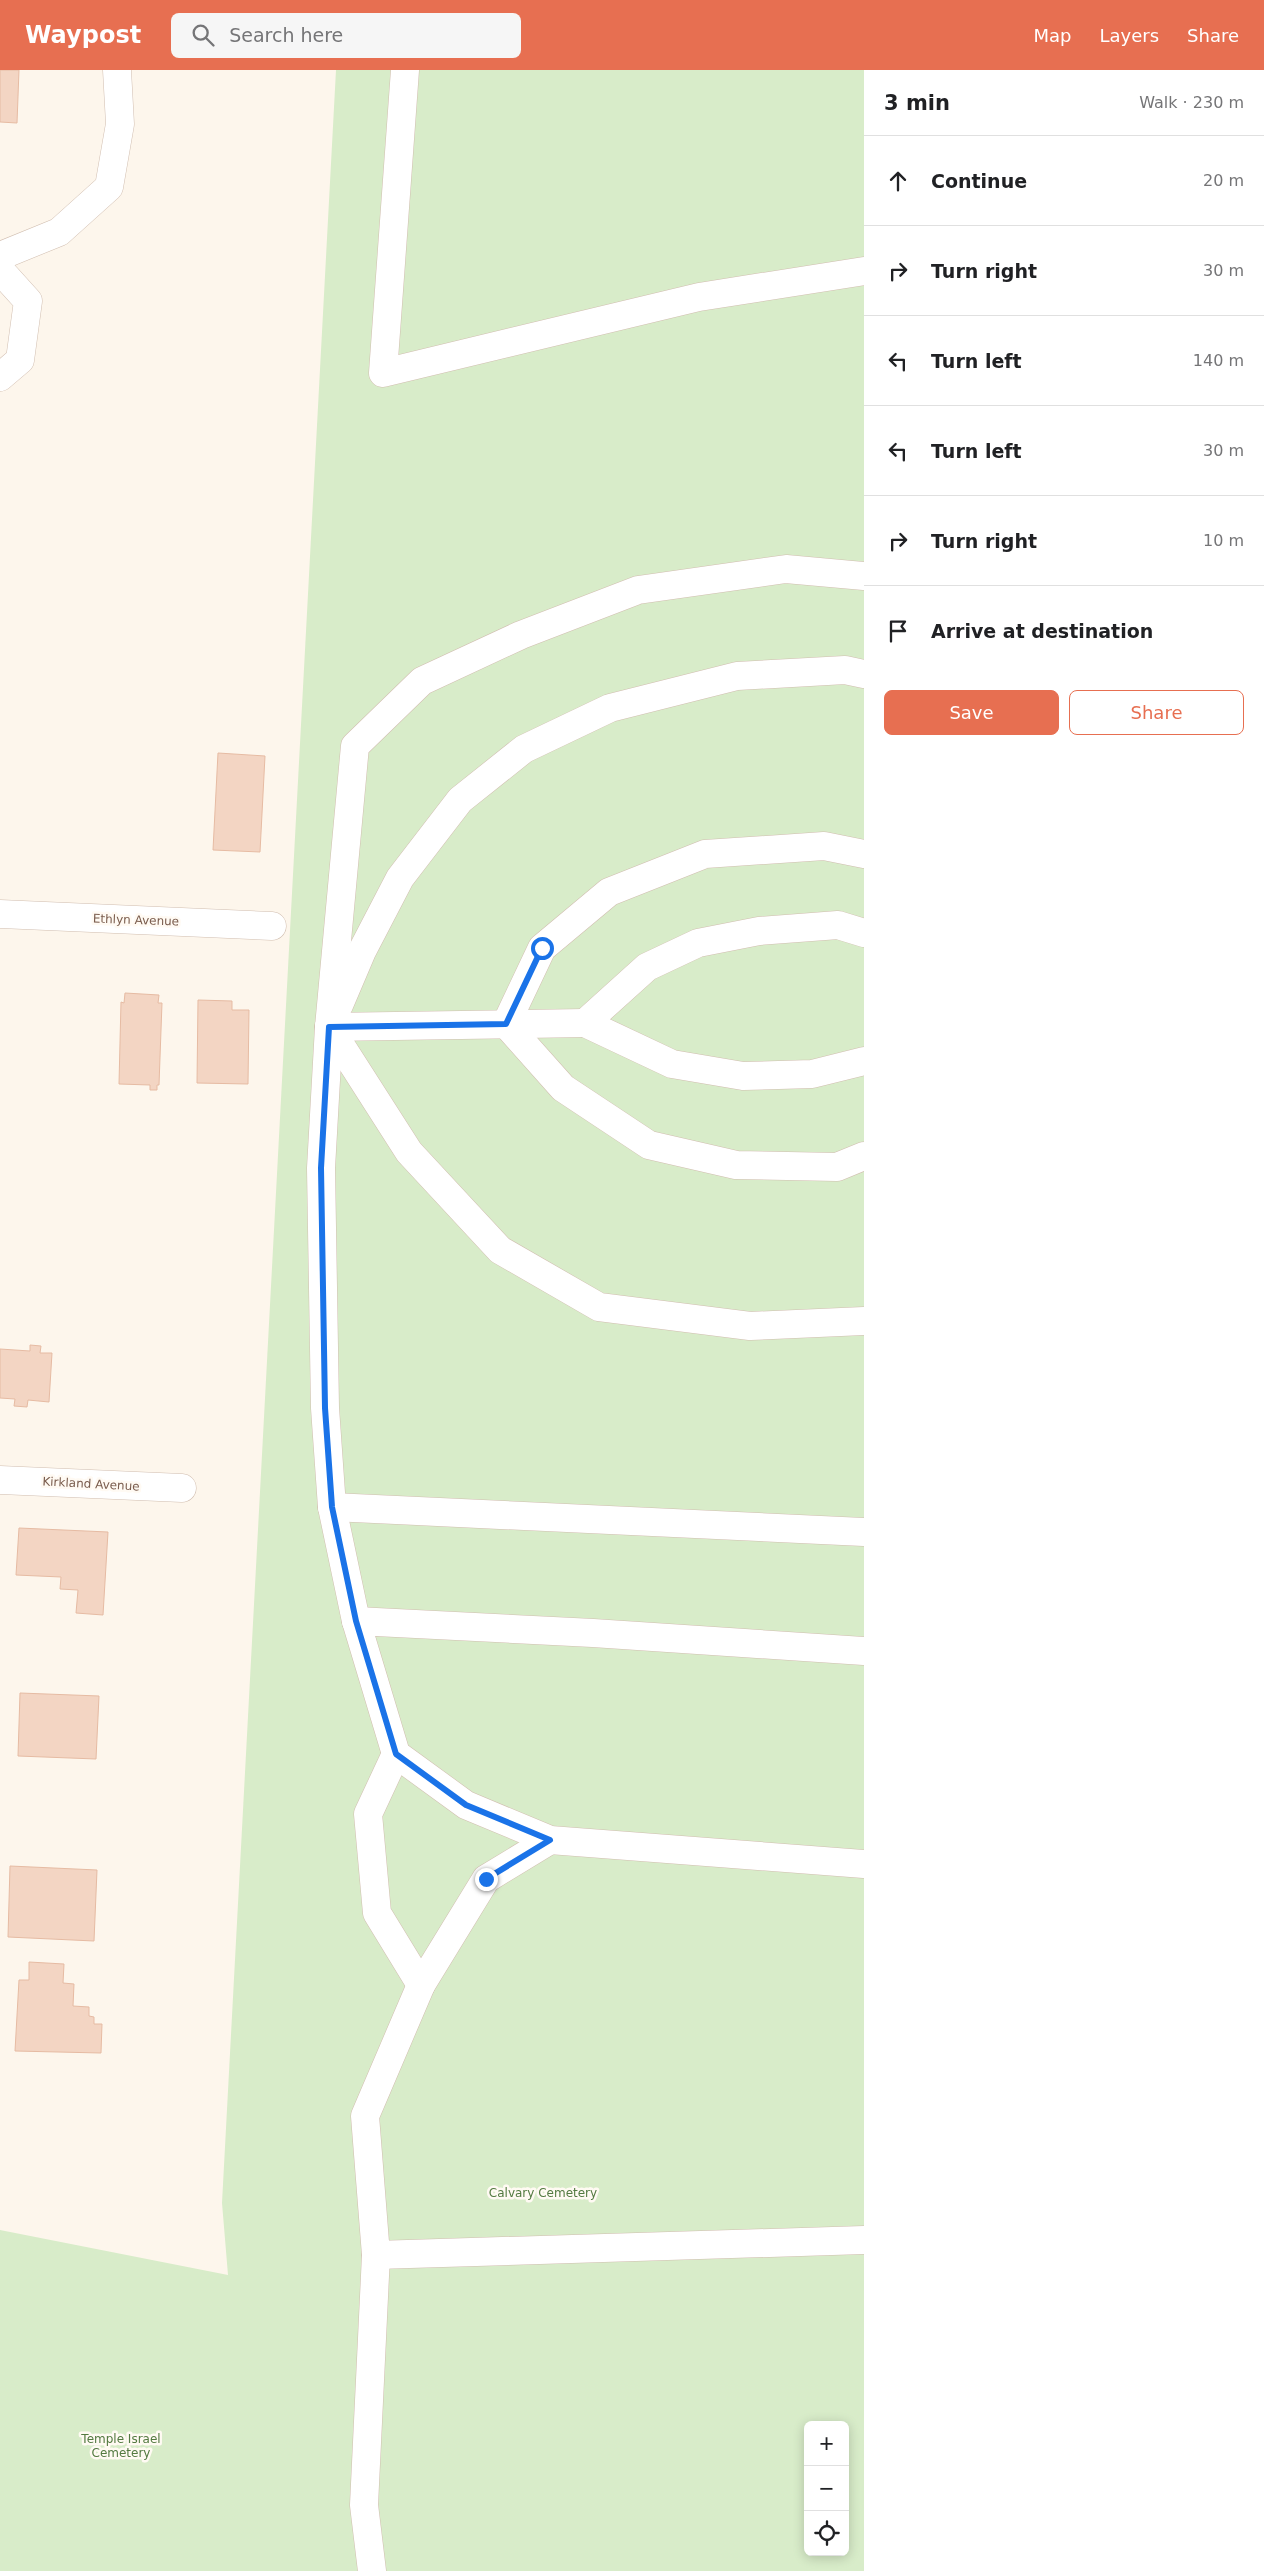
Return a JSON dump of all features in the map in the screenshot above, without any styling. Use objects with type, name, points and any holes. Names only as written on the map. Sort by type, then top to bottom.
[{"type":"street","points":[[0,256],[59,232],[109,187],[120,124],[117,70]]},
{"type":"street","points":[[405,70],[383,373],[698,297],[864,271]]},
{"type":"street","points":[[0,270],[28,301],[20,360],[0,377]]},
{"type":"street","points":[[864,576],[786,569],[638,590],[521,635],[422,681],[355,746],[329,1027],[321,1168],[325,1408],[332,1507],[356,1621],[396,1754],[466,1805],[550,1840],[864,1864]]},
{"type":"street","points":[[329,1027],[362,951],[400,878],[460,800],[524,749],[610,708],[737,676],[845,670],[864,674]]},
{"type":"street","points":[[506,1024],[542,948],[609,892],[705,854],[824,846],[864,854]]},
{"type":"street","name":"Ethlyn Avenue","points":[[0,914],[272,926]]},
{"type":"street","points":[[585,1023],[648,966],[698,943],[759,931],[838,925],[864,933]]},
{"type":"street","points":[[329,1027],[585,1023],[672,1064],[743,1076],[812,1074],[864,1061]]},
{"type":"street","points":[[506,1024],[563,1088],[649,1145],[736,1165],[836,1167],[864,1156]]},
{"type":"street","points":[[329,1027],[409,1152],[500,1250],[599,1307],[750,1326],[864,1321]]},
{"type":"street","name":"Kirkland Avenue","points":[[0,1480],[182,1488]]},
{"type":"street","points":[[332,1507],[864,1532]]},
{"type":"street","points":[[356,1621],[594,1633],[864,1651]]},
{"type":"street","points":[[396,1754],[368,1814],[377,1913],[421,1985]]},
{"type":"street","points":[[372,2571],[364,2505],[376,2255],[366,2116],[421,1985],[486,1879],[550,1840]]},
{"type":"street","points":[[376,2255],[864,2240]]},
{"type":"green space","name":"Calvary Cemetery","points":[[336,70],[864,70],[864,2571],[0,2571],[0,2230],[228,2275],[222,2203]]},
{"type":"building","points":[[0,70],[19,70],[17,123],[0,122]]},
{"type":"building","points":[[218,753],[265,756],[260,852],[213,850]]},
{"type":"building","points":[[125,993],[159,995],[158,1003],[162,1003],[159,1085],[157,1085],[157,1090],[150,1090],[150,1085],[119,1084],[121,1002],[124,1003]]},
{"type":"building","points":[[198,1000],[232,1001],[232,1010],[249,1010],[248,1084],[197,1083]]},
{"type":"building","points":[[30,1345],[41,1346],[40,1353],[52,1353],[49,1402],[28,1400],[27,1407],[14,1406],[15,1399],[0,1398],[0,1349],[30,1351]]},
{"type":"building","points":[[19,1528],[108,1532],[103,1615],[76,1613],[78,1590],[60,1589],[61,1577],[16,1575]]},
{"type":"building","points":[[20,1693],[99,1696],[96,1759],[18,1756]]},
{"type":"building","points":[[10,1866],[97,1870],[94,1941],[8,1937]]},
{"type":"building","points":[[29,1962],[64,1964],[63,1983],[74,1984],[73,2006],[89,2007],[89,2016],[94,2017],[94,2024],[102,2024],[101,2053],[15,2051],[19,1980],[29,1980]]},
{"type":"route","points":[[486,1879],[550,1840],[466,1805],[396,1754],[356,1621],[332,1507],[325,1408],[321,1168],[329,1027],[506,1024],[542,948]]},
{"type":"park label","name":"Temple Israel Cemetery","points":[[121,2446]]}]
